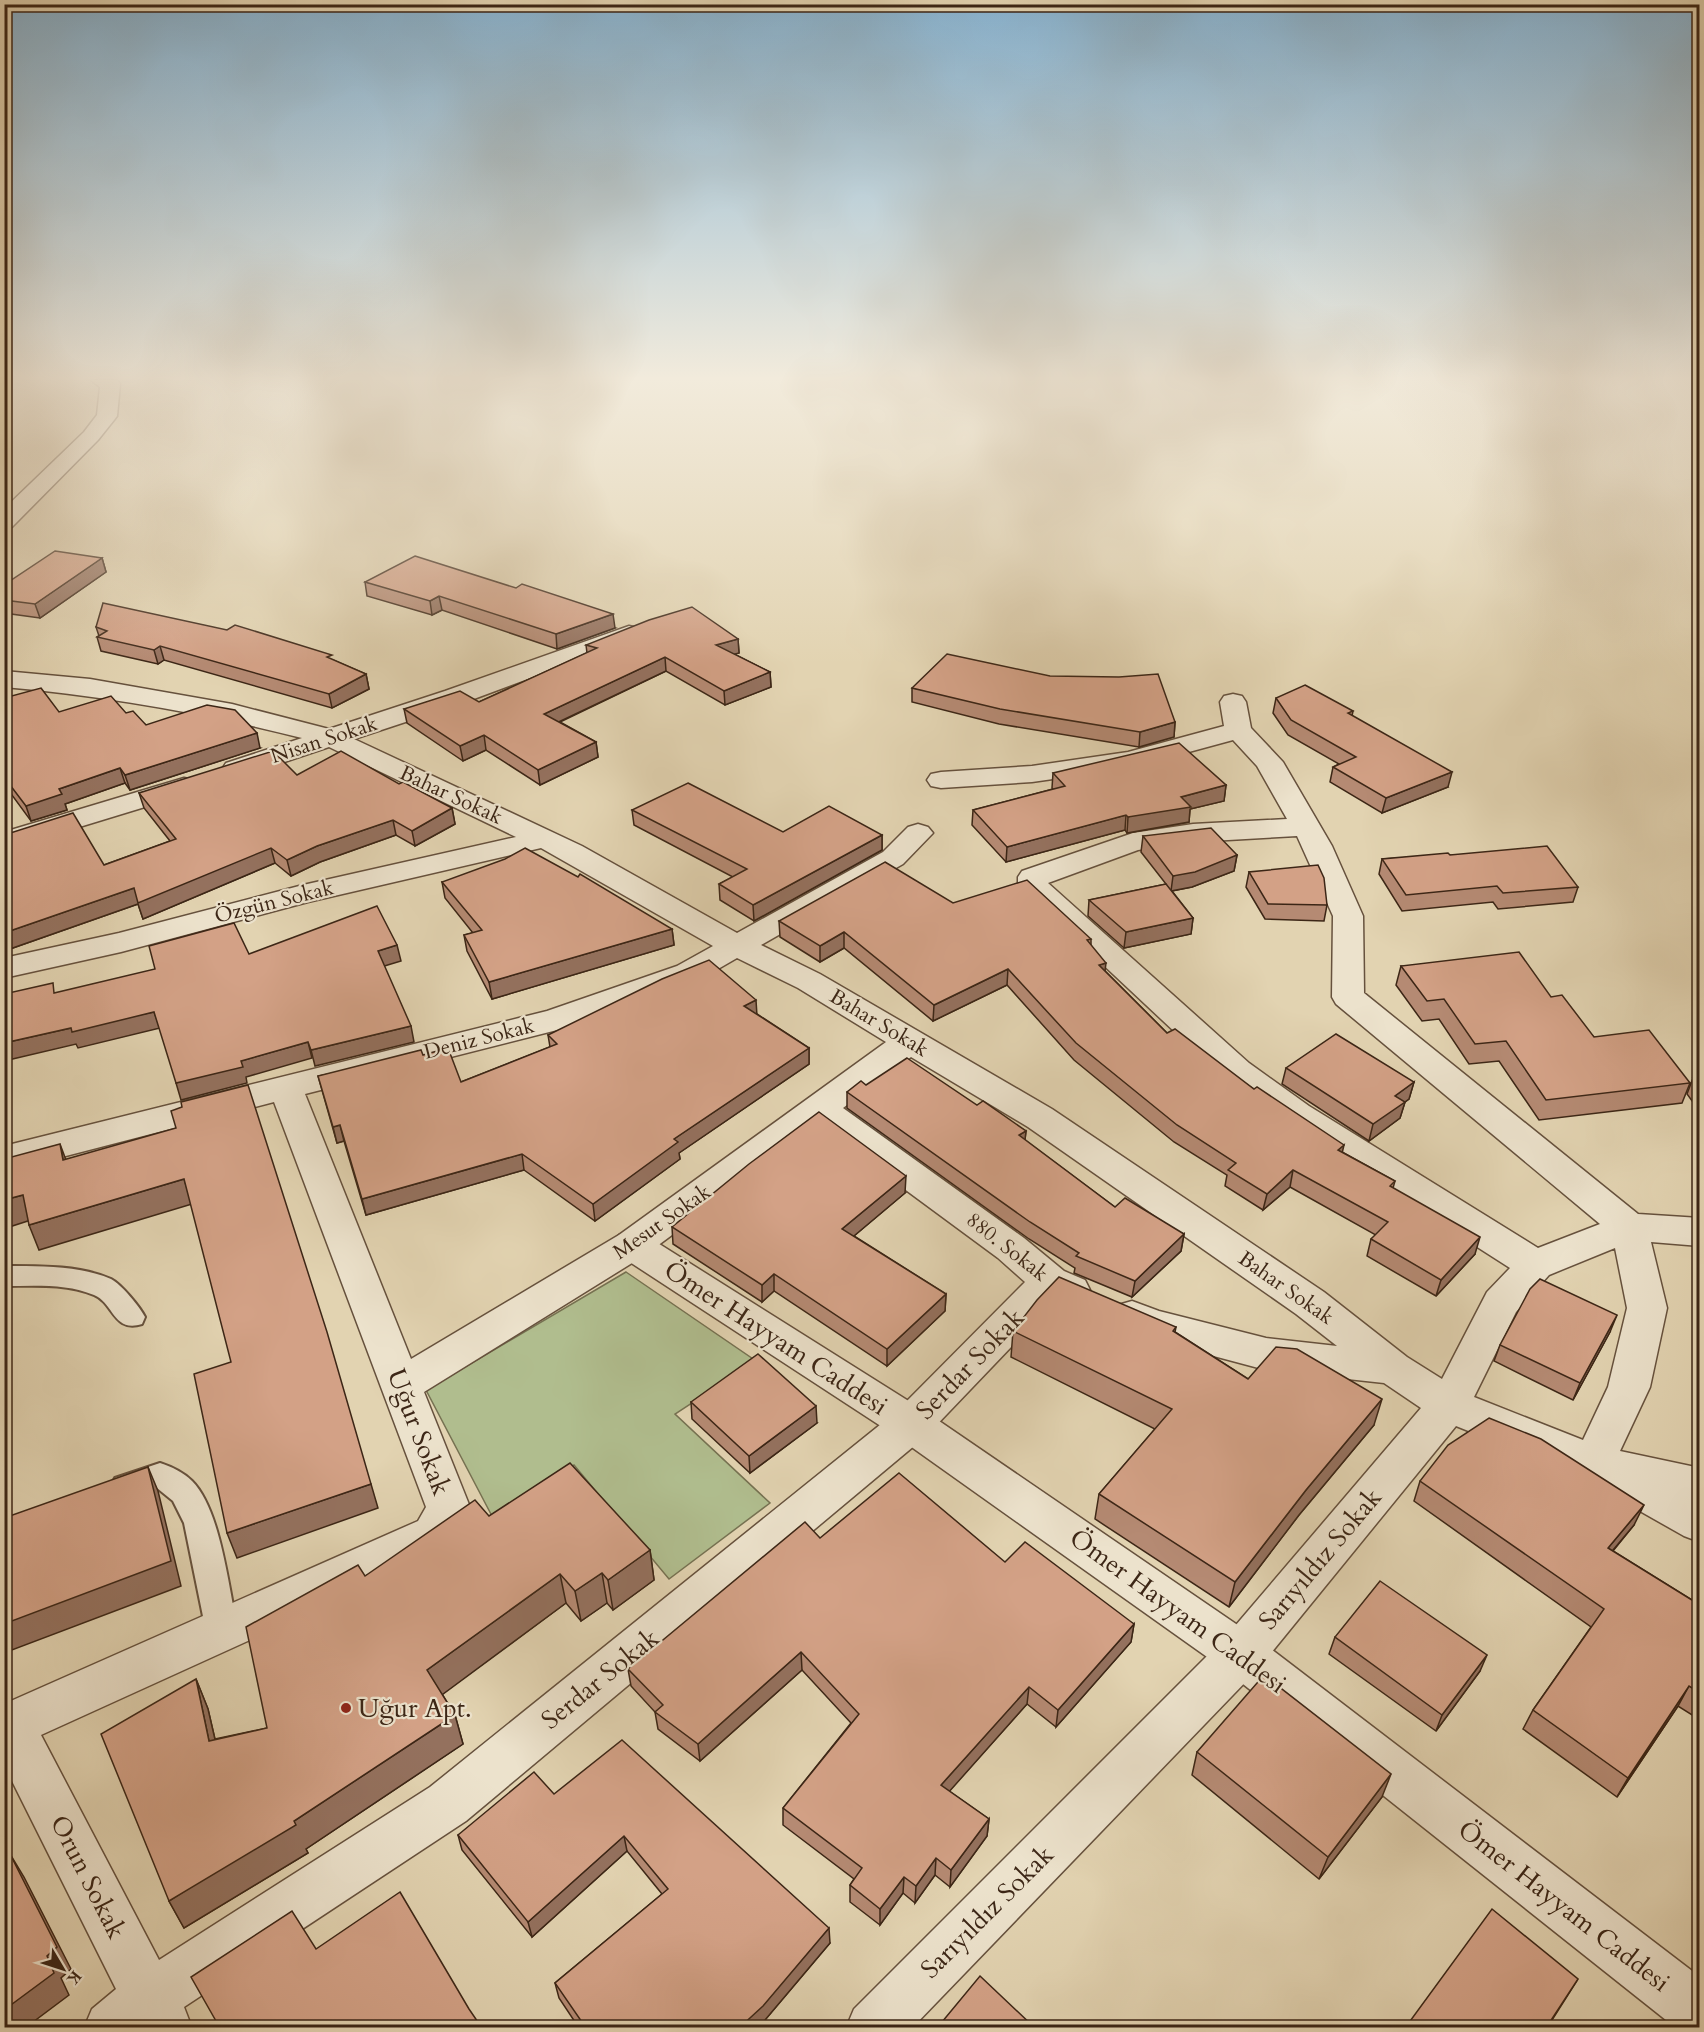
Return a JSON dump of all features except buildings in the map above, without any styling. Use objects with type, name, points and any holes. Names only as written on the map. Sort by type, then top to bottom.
[{"type":"street","points":[[4,522],[52,475]]},
{"type":"street","name":"Nisan Sokak","points":[[4,841],[454,697],[639,629]]},
{"type":"street","name":"Bahar Sokak","points":[[4,679],[90,687],[232,712],[331,738],[572,852],[737,946],[809,981],[1040,1118],[1310,1303],[1393,1368],[1449,1405],[1593,1463],[1700,1486]]},
{"type":"street","points":[[941,780],[1032,774],[1130,760],[1236,716],[1269,762],[1317,846],[1348,916],[1348,996],[1629,1227],[1700,1232]]},
{"type":"street","points":[[1306,827],[1193,833],[1133,842],[1033,877],[1033,885],[1237,1071],[1297,1115],[1534,1265]]},
{"type":"street","name":"Deniz Sokak","points":[[4,1159],[557,1019],[688,973],[893,858],[918,833]]},
{"type":"street","name":"Özgün Sokak","points":[[4,968],[121,942],[303,894],[544,839]]},
{"type":"street","name":"Mesut Sokak","points":[[402,1385],[632,1245],[910,1041]]},
{"type":"street","name":"Uğur Sokak","points":[[8,1728],[434,1535],[448,1506],[286,1089]]},
{"type":"street","name":"880. Sokak","points":[[820,1109],[1011,1248],[1050,1281],[1149,1324],[1266,1354],[1393,1368]]},
{"type":"street","points":[[1629,1227],[1647,1308],[1629,1387],[1593,1463],[1700,1523]]},
{"type":"street","name":"Sarıyıldız Sokak","points":[[873,2028],[1241,1654],[1449,1405],[1501,1303],[1534,1265],[1629,1227]]},
{"type":"street","name":"Ömer Hayyam Caddesi","points":[[632,1245],[911,1424],[1241,1654],[1700,2012]]},
{"type":"street","name":"Serdar Sokak","points":[[142,2018],[448,1804],[911,1424],[1050,1281]]},
{"type":"street","name":"Orun Sokak","points":[[8,1728],[142,2018]]},
{"type":"lane","points":[[4,1276],[56,1276],[104,1287],[132,1317]]},
{"type":"lane","points":[[104,1494],[160,1475],[173,1482],[186,1495],[200,1527],[222,1631]]},
{"type":"green space","points":[[626,1272],[756,1361],[675,1414],[770,1503],[669,1579],[574,1465],[493,1518],[426,1390]]},
{"type":"place","name":"Uğur Apt.","points":[[346,1708]]}]
